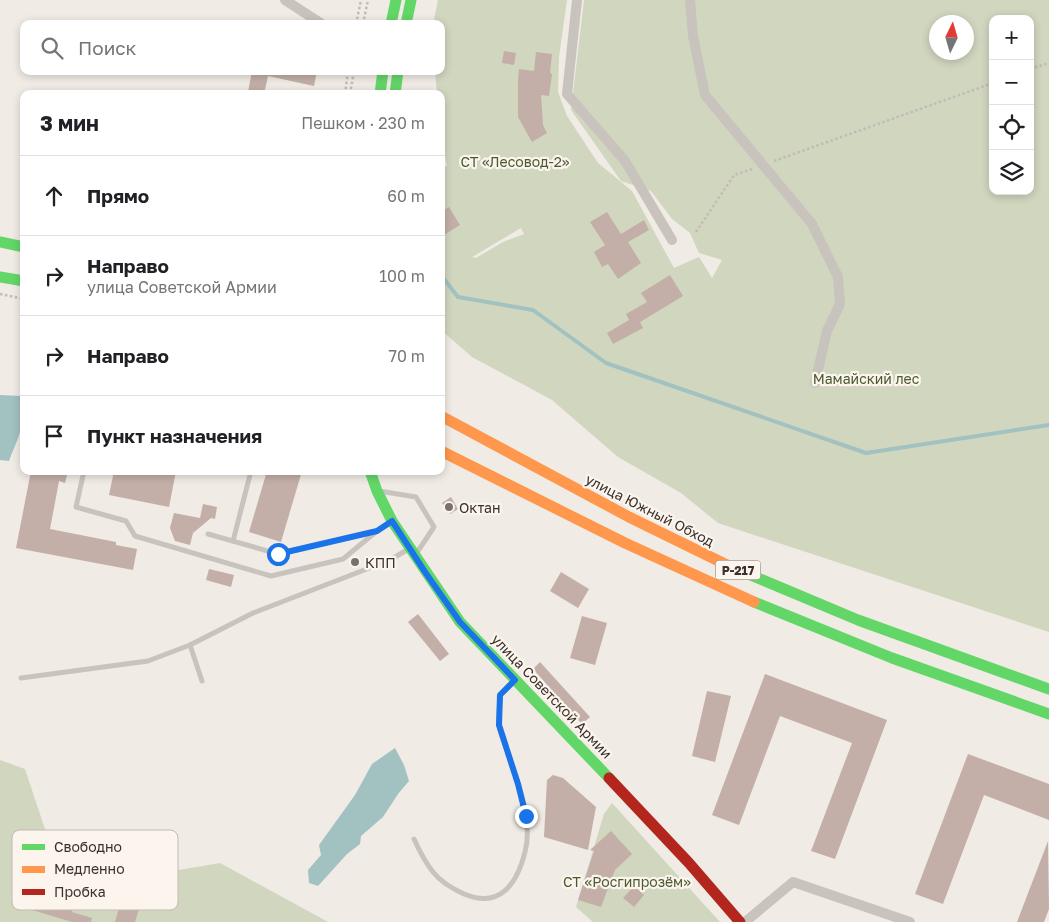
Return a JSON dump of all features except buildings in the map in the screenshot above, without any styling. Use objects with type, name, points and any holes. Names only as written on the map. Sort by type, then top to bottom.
[{"type":"main road","points":[[392,20],[396,0]]},
{"type":"main road","points":[[407,20],[411,0]]},
{"type":"main road","points":[[381,90],[382,75]]},
{"type":"main road","points":[[396,90],[397,75]]},
{"type":"main road","points":[[0,242],[20,246]]},
{"type":"main road","points":[[0,277],[20,281]]},
{"type":"main road","name":"улица Южный Обход","points":[[445,418],[648,528],[746,573],[836,611],[1049,689]]},
{"type":"main road","name":"Р-217","points":[[445,453],[638,549],[736,595],[827,633],[1049,714]]},
{"type":"main road","name":"улица Советской Армии","points":[[371,475],[376,491],[392,521],[460,622],[620,788],[740,922]]},
{"type":"street","points":[[285,0],[316,20]]},
{"type":"street","points":[[578,0],[567,94],[625,161],[672,240]]},
{"type":"street","points":[[690,0],[693,36],[705,95],[812,224],[838,277],[840,304],[827,331],[815,383]]},
{"type":"street","points":[[745,922],[793,882],[910,922]]},
{"type":"lane","points":[[83,475],[76,507],[126,521],[135,536],[271,576],[343,558],[392,521]]},
{"type":"lane","points":[[234,541],[250,475]]},
{"type":"lane","points":[[21,678],[148,661],[190,645],[253,612],[412,552],[434,526],[416,497],[376,491]]},
{"type":"lane","points":[[208,534],[278,554],[377,531]]},
{"type":"lane","points":[[190,645],[202,681]]},
{"type":"lane","points":[[414,839],[434,874],[453,889],[473,898],[487,899],[500,895],[509,887],[525,852],[527,837],[526,816],[518,784],[499,725],[500,695],[515,680]]},
{"type":"path","points":[[357,20],[361,0]]},
{"type":"path","points":[[364,20],[368,0]]},
{"type":"path","points":[[1034,69],[1049,63]]},
{"type":"path","points":[[346,90],[347,75]]},
{"type":"path","points":[[351,90],[353,75]]},
{"type":"path","points":[[696,232],[734,175],[989,84]]},
{"type":"path","points":[[0,294],[20,298]]},
{"type":"green space","name":"Мамайский лес","points":[[438,0],[567,0],[559,57],[558,92],[567,116],[598,163],[632,191],[674,268],[699,257],[712,278],[722,260],[699,253],[690,233],[672,219],[651,191],[621,181],[571,110],[584,0],[1049,0],[1049,632],[718,523],[681,493],[618,457],[552,400],[472,357],[445,333],[445,167],[447,166],[445,154],[445,90],[437,90],[435,75],[445,75],[445,20],[434,20]],"holes":[[[521,228],[524,234],[503,242],[476,258],[472,257]]]},
{"type":"green space","points":[[0,760],[25,769],[45,830],[12,830],[12,910],[178,910],[178,870],[220,863],[328,922],[0,922]]},
{"type":"green space","name":"СТ «Росгипрозём»","points":[[612,803],[720,922],[593,922],[576,907],[604,814]]},
{"type":"water","points":[[0,395],[20,396],[20,431],[9,461],[0,460]]},
{"type":"water","points":[[395,748],[404,765],[409,781],[383,817],[361,836],[360,844],[347,854],[318,886],[309,883],[308,870],[321,855],[319,845],[355,795],[372,764]]},
{"type":"waterway","points":[[445,280],[458,297],[533,310],[606,363],[866,453],[1049,425]]},
{"type":"traffic: fast","points":[[392,20],[396,0]]},
{"type":"traffic: fast","points":[[407,20],[411,0]]},
{"type":"traffic: fast","points":[[381,90],[382,75]]},
{"type":"traffic: fast","points":[[396,90],[397,75]]},
{"type":"traffic: fast","points":[[0,242],[20,246]]},
{"type":"traffic: fast","points":[[0,277],[20,280]]},
{"type":"traffic: fast","points":[[371,475],[392,521],[460,622],[609,778]]},
{"type":"traffic: fast","points":[[729,566],[858,620],[1049,689]]},
{"type":"traffic: fast","points":[[754,602],[892,658],[1049,714]]},
{"type":"traffic: slow","points":[[445,418],[629,517],[729,566]]},
{"type":"traffic: slow","points":[[445,453],[625,543],[754,602]]},
{"type":"traffic: jam","points":[[609,778],[689,863],[740,922]]},
{"type":"place","name":"Октан","points":[[449,507]]},
{"type":"place","name":"КПП","points":[[355,562]]},
{"type":"route","points":[[278,554],[377,531],[392,521],[460,622],[515,680],[500,695],[499,725],[526,816]]},
{"type":"park label","name":"СТ «Лесовод-2»","points":[[515,161]]}]
